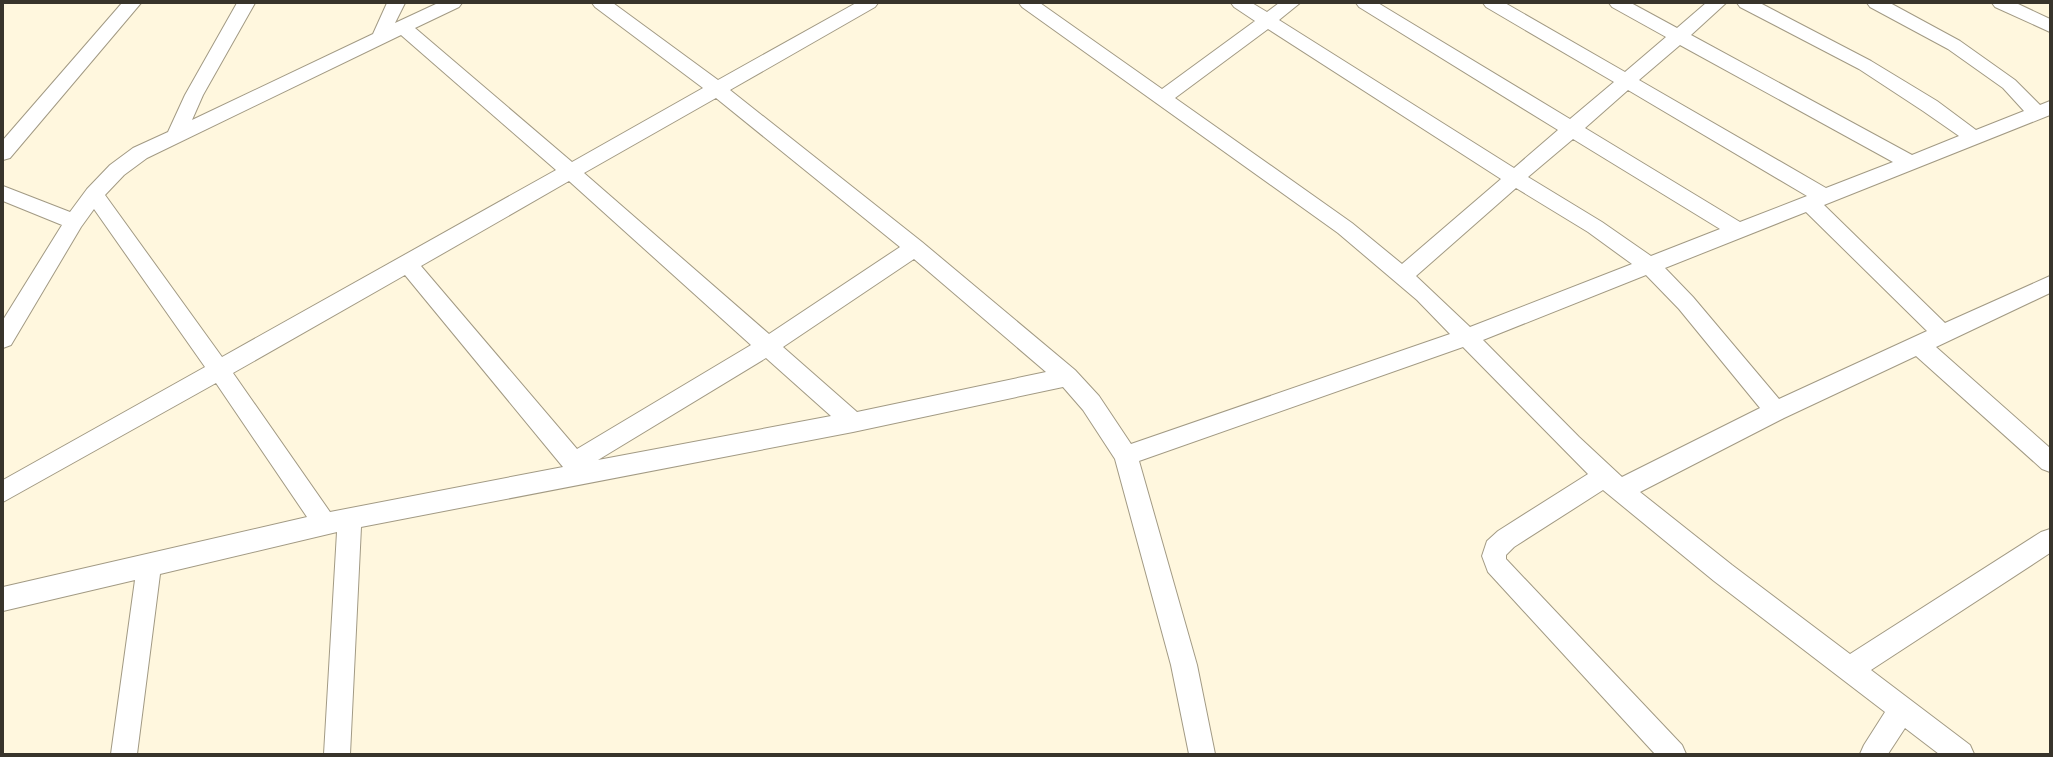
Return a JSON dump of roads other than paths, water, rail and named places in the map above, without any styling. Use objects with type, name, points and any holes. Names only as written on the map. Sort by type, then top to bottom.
[{"type":"street","points":[[3,153],[132,3]]},
{"type":"street","points":[[175,136],[194,95],[246,3]]},
{"type":"street","points":[[380,38],[396,3]]},
{"type":"street","points":[[3,339],[74,222],[94,194],[117,170],[140,153],[453,3]]},
{"type":"street","points":[[601,3],[717,89],[915,248],[1067,377],[1091,403],[1126,456],[1184,665],[1202,754]]},
{"type":"street","points":[[3,492],[869,3]]},
{"type":"street","points":[[1028,3],[1345,228],[1403,275],[1613,483],[1723,573],[1961,754]]},
{"type":"street","points":[[1240,3],[1514,178],[1595,227],[1650,266],[1686,303],[1776,411]]},
{"type":"street","points":[[1162,98],[1291,3]]},
{"type":"street","points":[[1365,3],[1739,231]]},
{"type":"street","points":[[1492,3],[1626,82],[1818,200],[1942,333]]},
{"type":"street","points":[[1618,3],[1911,163]]},
{"type":"street","points":[[1403,275],[1717,3]]},
{"type":"street","points":[[1746,3],[1865,65],[1930,106],[1974,138]]},
{"type":"street","points":[[1876,3],[1954,45],[2044,110]]},
{"type":"street","points":[[2001,3],[2050,26]]},
{"type":"street","points":[[402,27],[572,172],[853,422]]},
{"type":"street","points":[[1126,456],[1467,337],[2044,110]]},
{"type":"street","points":[[3,192],[74,222]]},
{"type":"street","points":[[94,194],[219,370],[325,524]]},
{"type":"street","points":[[579,468],[768,346],[915,248]]},
{"type":"street","points":[[408,264],[579,468]]},
{"type":"street","points":[[1673,754],[1498,569],[1494,561],[1493,552],[1496,546],[1506,539],[1613,483],[1776,411],[2050,284]]},
{"type":"street","points":[[1918,344],[2050,462]]},
{"type":"street","points":[[3,599],[350,518],[579,468],[853,422],[1067,377]]},
{"type":"street","points":[[337,754],[350,518]]},
{"type":"street","points":[[1849,669],[2050,540]]},
{"type":"street","points":[[124,754],[149,564]]},
{"type":"street","points":[[1873,754],[1902,709]]}]
